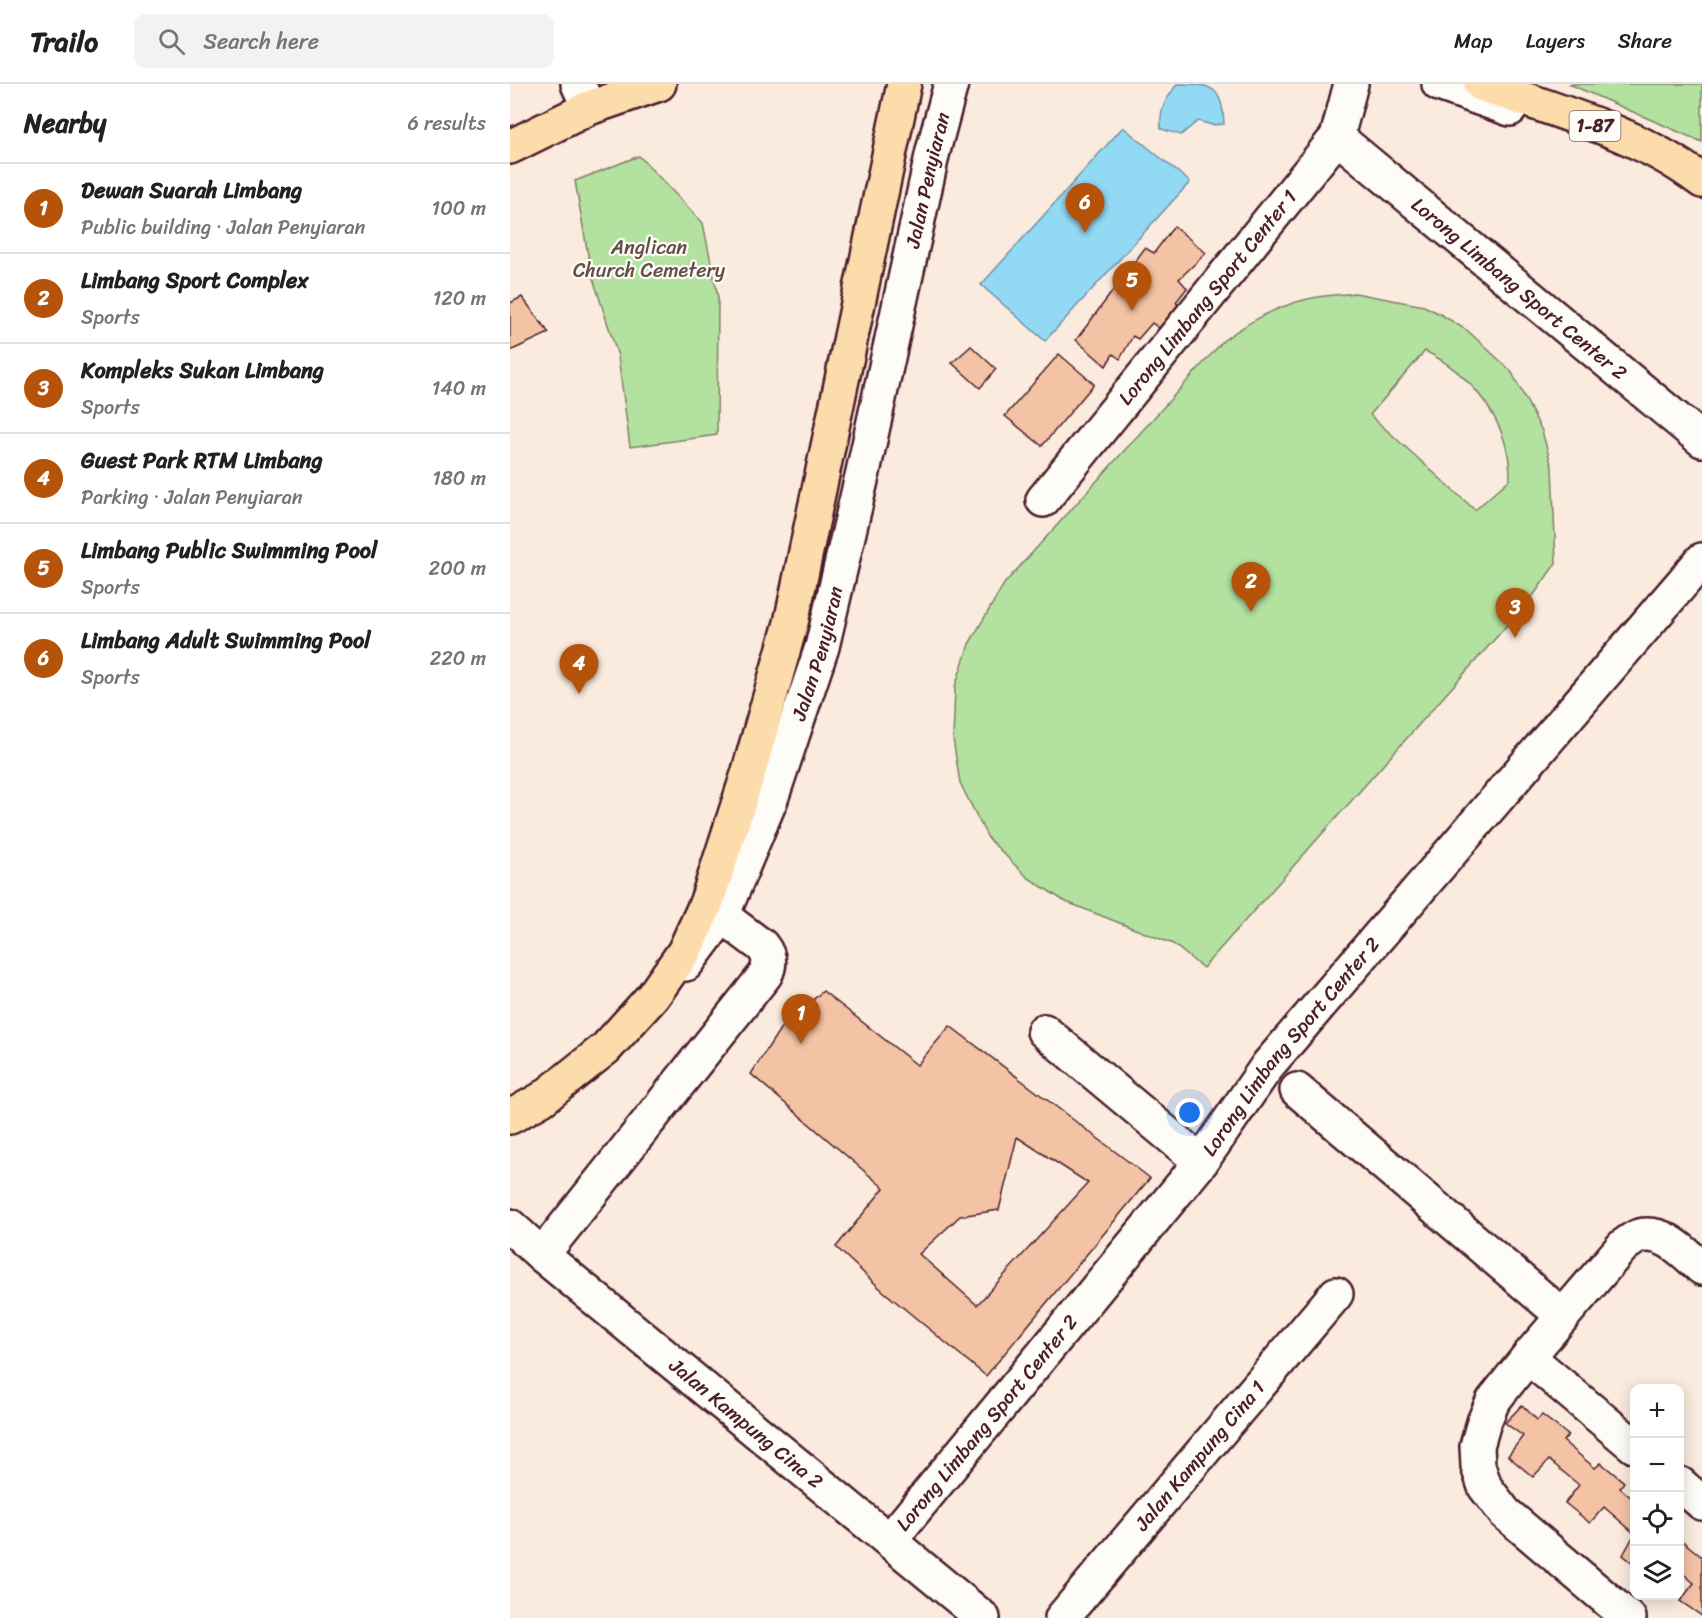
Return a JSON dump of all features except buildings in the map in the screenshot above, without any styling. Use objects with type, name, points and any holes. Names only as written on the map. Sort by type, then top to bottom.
[{"type":"main road","points":[[510,147],[584,96],[659,84]]},
{"type":"main road","name":"Jalan Penyiaran","points":[[510,1117],[542,1099],[606,1048],[653,996],[714,910],[791,623],[904,84]]},
{"type":"main road","name":"1-87","points":[[1481,84],[1628,138],[1682,165],[1702,181]]},
{"type":"street","name":"Jalan Penyiaran","points":[[510,1127],[536,1115],[611,1053],[648,1016],[714,910],[771,800],[822,647],[933,151],[951,84]]},
{"type":"street","name":"Lorong Limbang Sport Center 1","points":[[1043,500],[1337,137],[1351,84]]},
{"type":"street","points":[[1439,84],[1641,158],[1689,186],[1702,197]]},
{"type":"street","name":"Lorong Limbang Sport Center 2","points":[[1337,137],[1702,440]]},
{"type":"street","name":"Lorong Limbang Sport Center 2","points":[[890,1540],[1200,1162],[1268,1065],[1702,560]]},
{"type":"street","points":[[542,1255],[769,968],[767,952],[714,910]]},
{"type":"street","points":[[1044,1031],[1200,1162]]},
{"type":"street","points":[[1297,1090],[1563,1316]]},
{"type":"street","name":"Jalan Kampung Cina 2","points":[[510,1226],[542,1255],[983,1618]]},
{"type":"street","points":[[1629,1618],[1505,1514],[1485,1487],[1478,1466],[1477,1446],[1493,1401],[1623,1246],[1638,1236],[1656,1235],[1672,1243],[1702,1268]]},
{"type":"street","name":"Jalan Kampung Cina 1","points":[[1062,1618],[1336,1294]]},
{"type":"street","points":[[1528,1357],[1630,1442]]},
{"type":"street","points":[[1684,1487],[1702,1503]]},
{"type":"green space","points":[[1569,84],[1702,84],[1702,142]]},
{"type":"green space","name":"Anglican Church Cemetery","points":[[639,156],[703,223],[718,297],[717,435],[630,447],[618,356],[591,272],[575,181]]},
{"type":"green space","points":[[1355,293],[1424,306],[1442,315],[1468,331],[1511,371],[1542,431],[1552,467],[1556,563],[1533,596],[1203,968],[1173,944],[1064,901],[1027,877],[988,838],[960,783],[953,739],[955,687],[969,644],[1004,584],[1224,340],[1254,321],[1285,306],[1314,298]],"holes":[[[1425,351],[1442,361],[1473,387],[1486,403],[1504,439],[1509,459],[1510,479],[1475,510],[1370,415]]]},
{"type":"water","points":[[1177,84],[1199,85],[1213,90],[1221,102],[1224,124],[1212,125],[1198,121],[1181,135],[1161,129],[1162,110]]},
{"type":"water","points":[[1123,127],[1190,182],[1045,341],[981,285]]},
{"type":"place","name":"Limbang Adult Swimming Pool","points":[[1085,233]]},
{"type":"place","name":"Limbang Public Swimming Pool","points":[[1132,311]]},
{"type":"place","name":"Limbang Sport Complex","points":[[1251,612]]},
{"type":"place","name":"Kompleks Sukan Limbang","points":[[1515,638]]},
{"type":"place","name":"Guest Park RTM Limbang","points":[[579,694]]},
{"type":"place","name":"Dewan Suarah Limbang","points":[[801,1044]]}]
